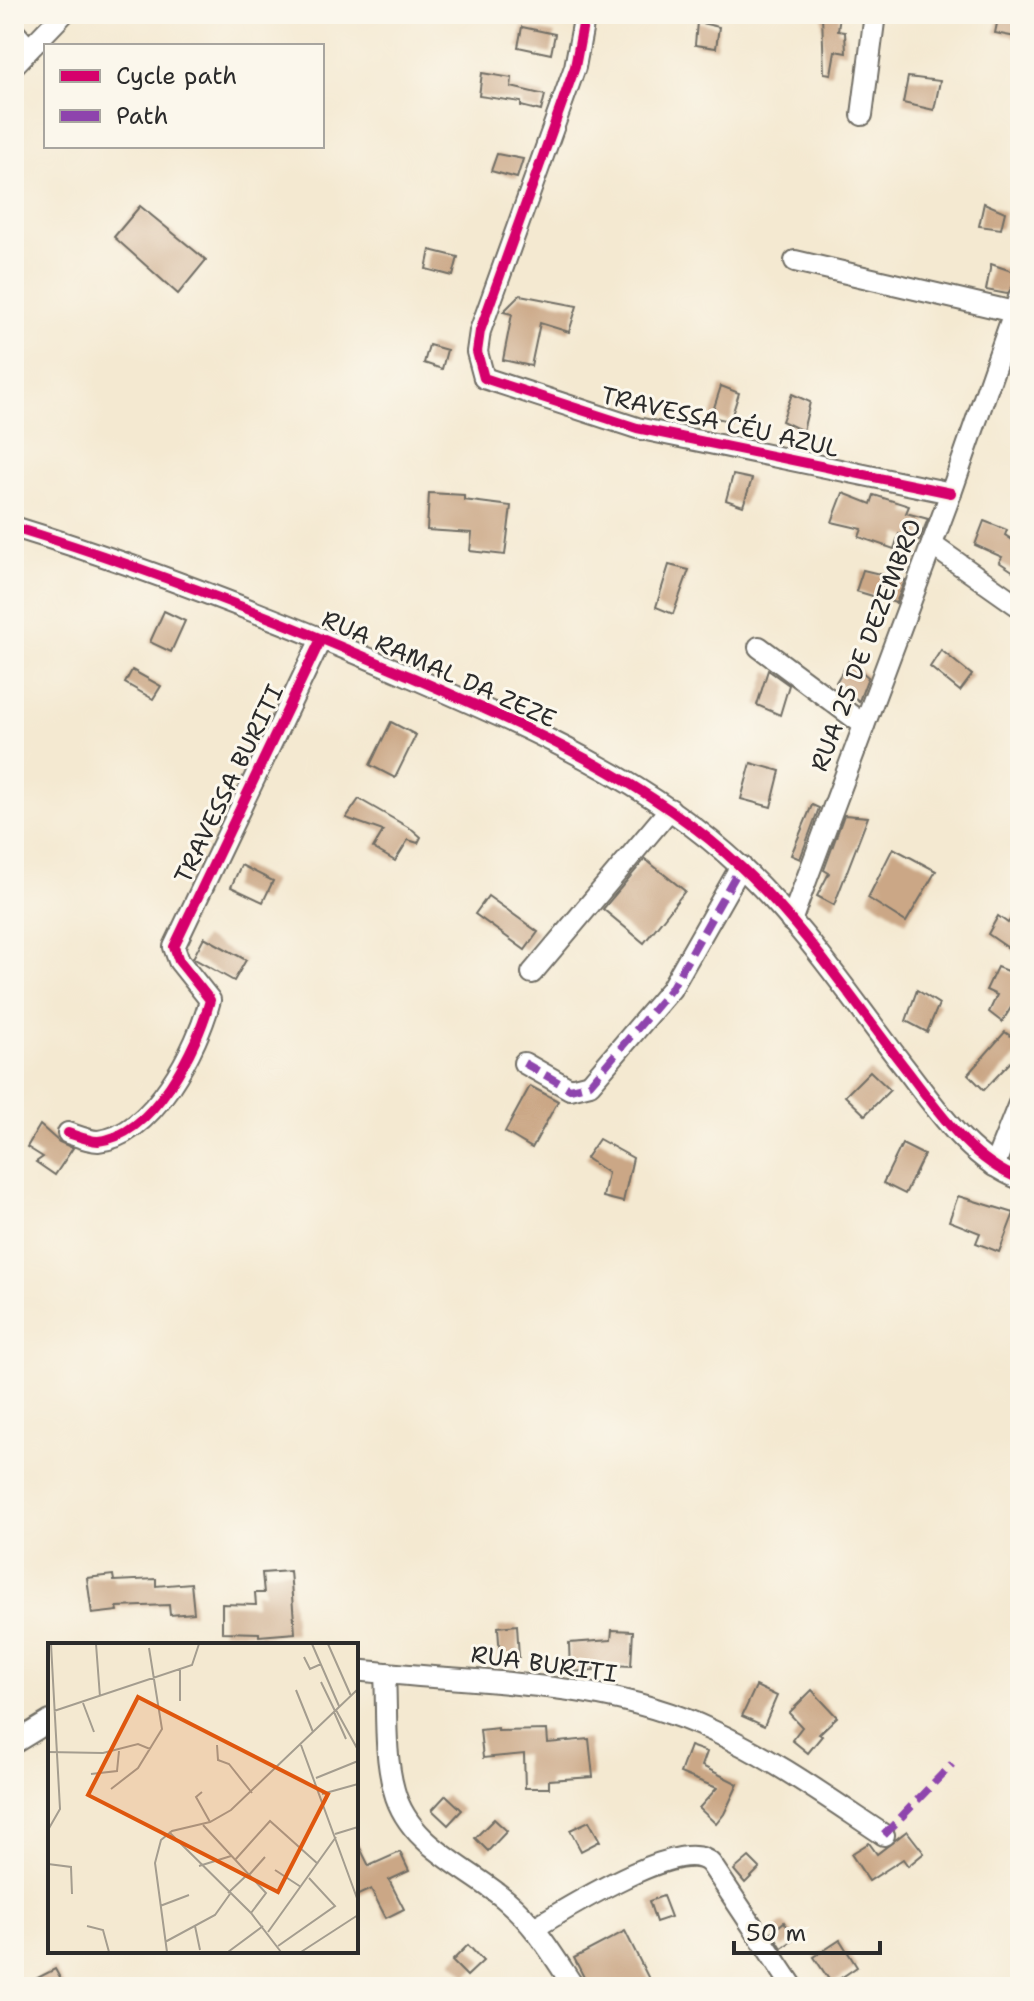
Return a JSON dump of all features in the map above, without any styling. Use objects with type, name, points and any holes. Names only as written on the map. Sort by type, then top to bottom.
[{"type":"street","points":[[14,65],[63,14]]},
{"type":"street","name":"TRAVESSA CÉU AZUL","points":[[585,14],[575,67],[480,331],[477,352],[484,378],[637,428],[951,493]]},
{"type":"street","points":[[862,115],[875,14]]},
{"type":"street","points":[[14,32],[29,49]]},
{"type":"street","points":[[795,261],[1016,316]]},
{"type":"street","name":"RUA 25 DE DEZEMBRO","points":[[791,921],[1016,316]]},
{"type":"street","name":"RUA RAMAL DA ZEZE","points":[[14,527],[109,556],[321,639],[552,740],[670,809],[741,866],[791,921],[953,1128],[994,1166],[1020,1179]]},
{"type":"street","points":[[932,545],[1020,607]]},
{"type":"street","name":"TRAVESSA BURITI","points":[[68,1133],[96,1141],[120,1134],[170,1089],[206,1017],[210,1000],[179,961],[174,947],[321,639]]},
{"type":"street","points":[[759,647],[864,725]]},
{"type":"street","points":[[532,973],[670,809]]},
{"type":"street","points":[[524,1063],[570,1089],[590,1084],[671,989],[741,866]]},
{"type":"street","points":[[994,1166],[1020,1101]]},
{"type":"street","name":"RUA BURITI","points":[[358,1670],[546,1686],[594,1693],[655,1710],[712,1730],[748,1749],[884,1835]]},
{"type":"street","points":[[385,1673],[392,1777],[397,1800],[434,1850],[507,1900],[534,1928],[574,1987]]},
{"type":"street","points":[[14,1743],[48,1722]]},
{"type":"street","points":[[534,1928],[646,1868],[683,1856],[700,1855],[711,1864],[793,1987]]},
{"type":"building","points":[[822,14],[840,14],[838,31],[845,32],[846,53],[835,51],[831,74],[824,73]]},
{"type":"building","points":[[999,14],[1020,18],[1016,37],[995,33]]},
{"type":"building","points":[[697,22],[719,27],[716,48],[695,45]]},
{"type":"building","points":[[522,27],[555,34],[551,54],[518,47]]},
{"type":"building","points":[[482,73],[512,78],[511,87],[545,95],[541,111],[521,106],[521,102],[479,96]]},
{"type":"building","points":[[908,77],[940,81],[934,110],[903,103]]},
{"type":"building","points":[[497,154],[523,159],[517,178],[491,171]]},
{"type":"building","points":[[984,203],[1005,212],[1001,229],[979,226]]},
{"type":"building","points":[[140,206],[206,260],[178,294],[114,237]]},
{"type":"building","points":[[430,250],[458,257],[453,276],[426,269]]},
{"type":"building","points":[[991,264],[1020,274],[1018,282],[1007,294],[986,290]]},
{"type":"building","points":[[520,295],[577,306],[569,332],[540,323],[531,366],[503,360],[512,314],[503,312]]},
{"type":"building","points":[[429,345],[447,350],[442,369],[424,363]]},
{"type":"building","points":[[721,386],[739,393],[730,421],[711,417]]},
{"type":"building","points":[[792,394],[810,402],[803,431],[782,421]]},
{"type":"building","points":[[733,475],[752,479],[743,506],[726,500]]},
{"type":"building","points":[[429,493],[464,495],[464,500],[511,506],[505,555],[470,551],[472,533],[427,530]]},
{"type":"building","points":[[843,493],[871,504],[874,495],[909,506],[906,513],[928,519],[919,541],[899,534],[894,549],[859,537],[862,529],[832,522]]},
{"type":"building","points":[[984,521],[1007,530],[1005,535],[1020,545],[1020,576],[999,562],[1002,557],[975,545]]},
{"type":"building","points":[[669,565],[689,570],[673,614],[656,607]]},
{"type":"building","points":[[863,570],[905,580],[896,603],[856,591]]},
{"type":"building","points":[[164,611],[185,621],[171,652],[150,642]]},
{"type":"building","points":[[941,650],[972,675],[960,691],[930,667]]},
{"type":"building","points":[[849,661],[868,677],[859,701],[836,682]]},
{"type":"building","points":[[132,670],[161,686],[153,699],[125,683]]},
{"type":"building","points":[[768,670],[789,685],[780,715],[757,705]]},
{"type":"building","points":[[391,722],[416,735],[395,778],[370,765]]},
{"type":"building","points":[[751,763],[780,771],[771,807],[741,799]]},
{"type":"building","points":[[359,799],[413,830],[421,837],[418,843],[408,840],[395,861],[373,848],[383,831],[346,818]]},
{"type":"building","points":[[812,805],[819,808],[800,859],[791,855]]},
{"type":"building","points":[[844,815],[868,817],[834,905],[817,896],[829,873],[824,870]]},
{"type":"building","points":[[893,848],[936,871],[906,922],[868,898]]},
{"type":"building","points":[[645,859],[685,891],[644,943],[603,909]]},
{"type":"building","points":[[241,865],[273,881],[263,902],[231,887]]},
{"type":"building","points":[[488,896],[538,932],[525,950],[475,914]]},
{"type":"building","points":[[1020,906],[1020,956],[988,934],[998,916],[1008,923]]},
{"type":"building","points":[[204,937],[246,960],[234,981],[193,958]]},
{"type":"building","points":[[997,967],[1020,976],[1020,993],[1002,1022],[989,1012],[997,995],[986,990]]},
{"type":"building","points":[[917,990],[939,1004],[927,1032],[906,1021]]},
{"type":"building","points":[[1005,1032],[1020,1043],[1020,1052],[984,1090],[968,1074]]},
{"type":"building","points":[[870,1071],[890,1090],[865,1115],[845,1096]]},
{"type":"building","points":[[530,1086],[558,1101],[532,1148],[505,1132]]},
{"type":"building","points":[[40,1125],[59,1142],[73,1148],[55,1175],[36,1162],[43,1157],[27,1147]]},
{"type":"building","points":[[599,1139],[633,1158],[623,1202],[603,1197],[608,1173],[586,1158]]},
{"type":"building","points":[[902,1144],[924,1155],[905,1194],[883,1183]]},
{"type":"building","points":[[958,1196],[1014,1213],[999,1252],[976,1243],[980,1233],[949,1221]]},
{"type":"building","points":[[290,1571],[295,1633],[259,1636],[259,1633],[222,1632],[222,1604],[256,1605],[255,1593],[264,1593],[262,1573]]},
{"type":"building","points":[[113,1575],[114,1581],[156,1579],[156,1586],[191,1583],[194,1613],[170,1615],[169,1605],[117,1607],[118,1611],[92,1614],[87,1578]]},
{"type":"building","points":[[517,1625],[519,1657],[500,1658],[498,1627]]},
{"type":"building","points":[[612,1630],[633,1631],[631,1666],[593,1664],[594,1670],[570,1672],[569,1643],[611,1640]]},
{"type":"building","points":[[756,1686],[777,1696],[764,1726],[742,1716]]},
{"type":"building","points":[[812,1690],[837,1717],[819,1734],[822,1736],[808,1753],[792,1740],[802,1727],[789,1713]]},
{"type":"building","points":[[498,1728],[498,1731],[547,1730],[548,1743],[589,1739],[593,1777],[549,1780],[549,1788],[525,1788],[524,1754],[483,1758],[480,1730]]},
{"type":"building","points":[[690,1746],[707,1752],[702,1766],[738,1784],[716,1824],[699,1808],[717,1788],[680,1773]]},
{"type":"building","points":[[446,1795],[462,1810],[448,1825],[432,1810]]},
{"type":"building","points":[[494,1819],[507,1831],[488,1851],[475,1838]]},
{"type":"building","points":[[589,1821],[600,1841],[581,1851],[570,1830]]},
{"type":"building","points":[[907,1831],[924,1853],[908,1866],[903,1859],[869,1881],[851,1854],[869,1843],[877,1854]]},
{"type":"building","points":[[358,1844],[369,1866],[400,1852],[409,1871],[389,1880],[404,1909],[386,1918],[371,1889],[358,1895]]},
{"type":"building","points":[[749,1857],[760,1868],[745,1883],[734,1870]]},
{"type":"building","points":[[663,1896],[671,1917],[656,1922],[649,1901]]},
{"type":"building","points":[[784,1922],[796,1938],[782,1948],[772,1932]]},
{"type":"building","points":[[625,1931],[649,1979],[634,1987],[589,1987],[574,1958]]},
{"type":"building","points":[[840,1940],[857,1967],[832,1984],[814,1957]]},
{"type":"building","points":[[468,1945],[483,1961],[467,1976],[452,1961]]},
{"type":"building","points":[[55,1969],[65,1987],[20,1987]]},
{"type":"marked path","points":[[524,1063],[570,1089],[590,1084],[671,989],[741,866]]},
{"type":"marked path","points":[[884,1835],[952,1764]]},
{"type":"cycle path","points":[[585,14],[575,67],[480,331],[477,352],[484,378],[637,428],[951,493]]},
{"type":"cycle path","points":[[14,527],[212,595],[310,634],[495,714],[626,781],[705,836],[764,890],[826,963],[954,1130],[984,1158],[1020,1179]]},
{"type":"cycle path","points":[[68,1133],[98,1141],[118,1135],[154,1107],[184,1064],[210,1000],[179,961],[174,947],[321,639]]}]
